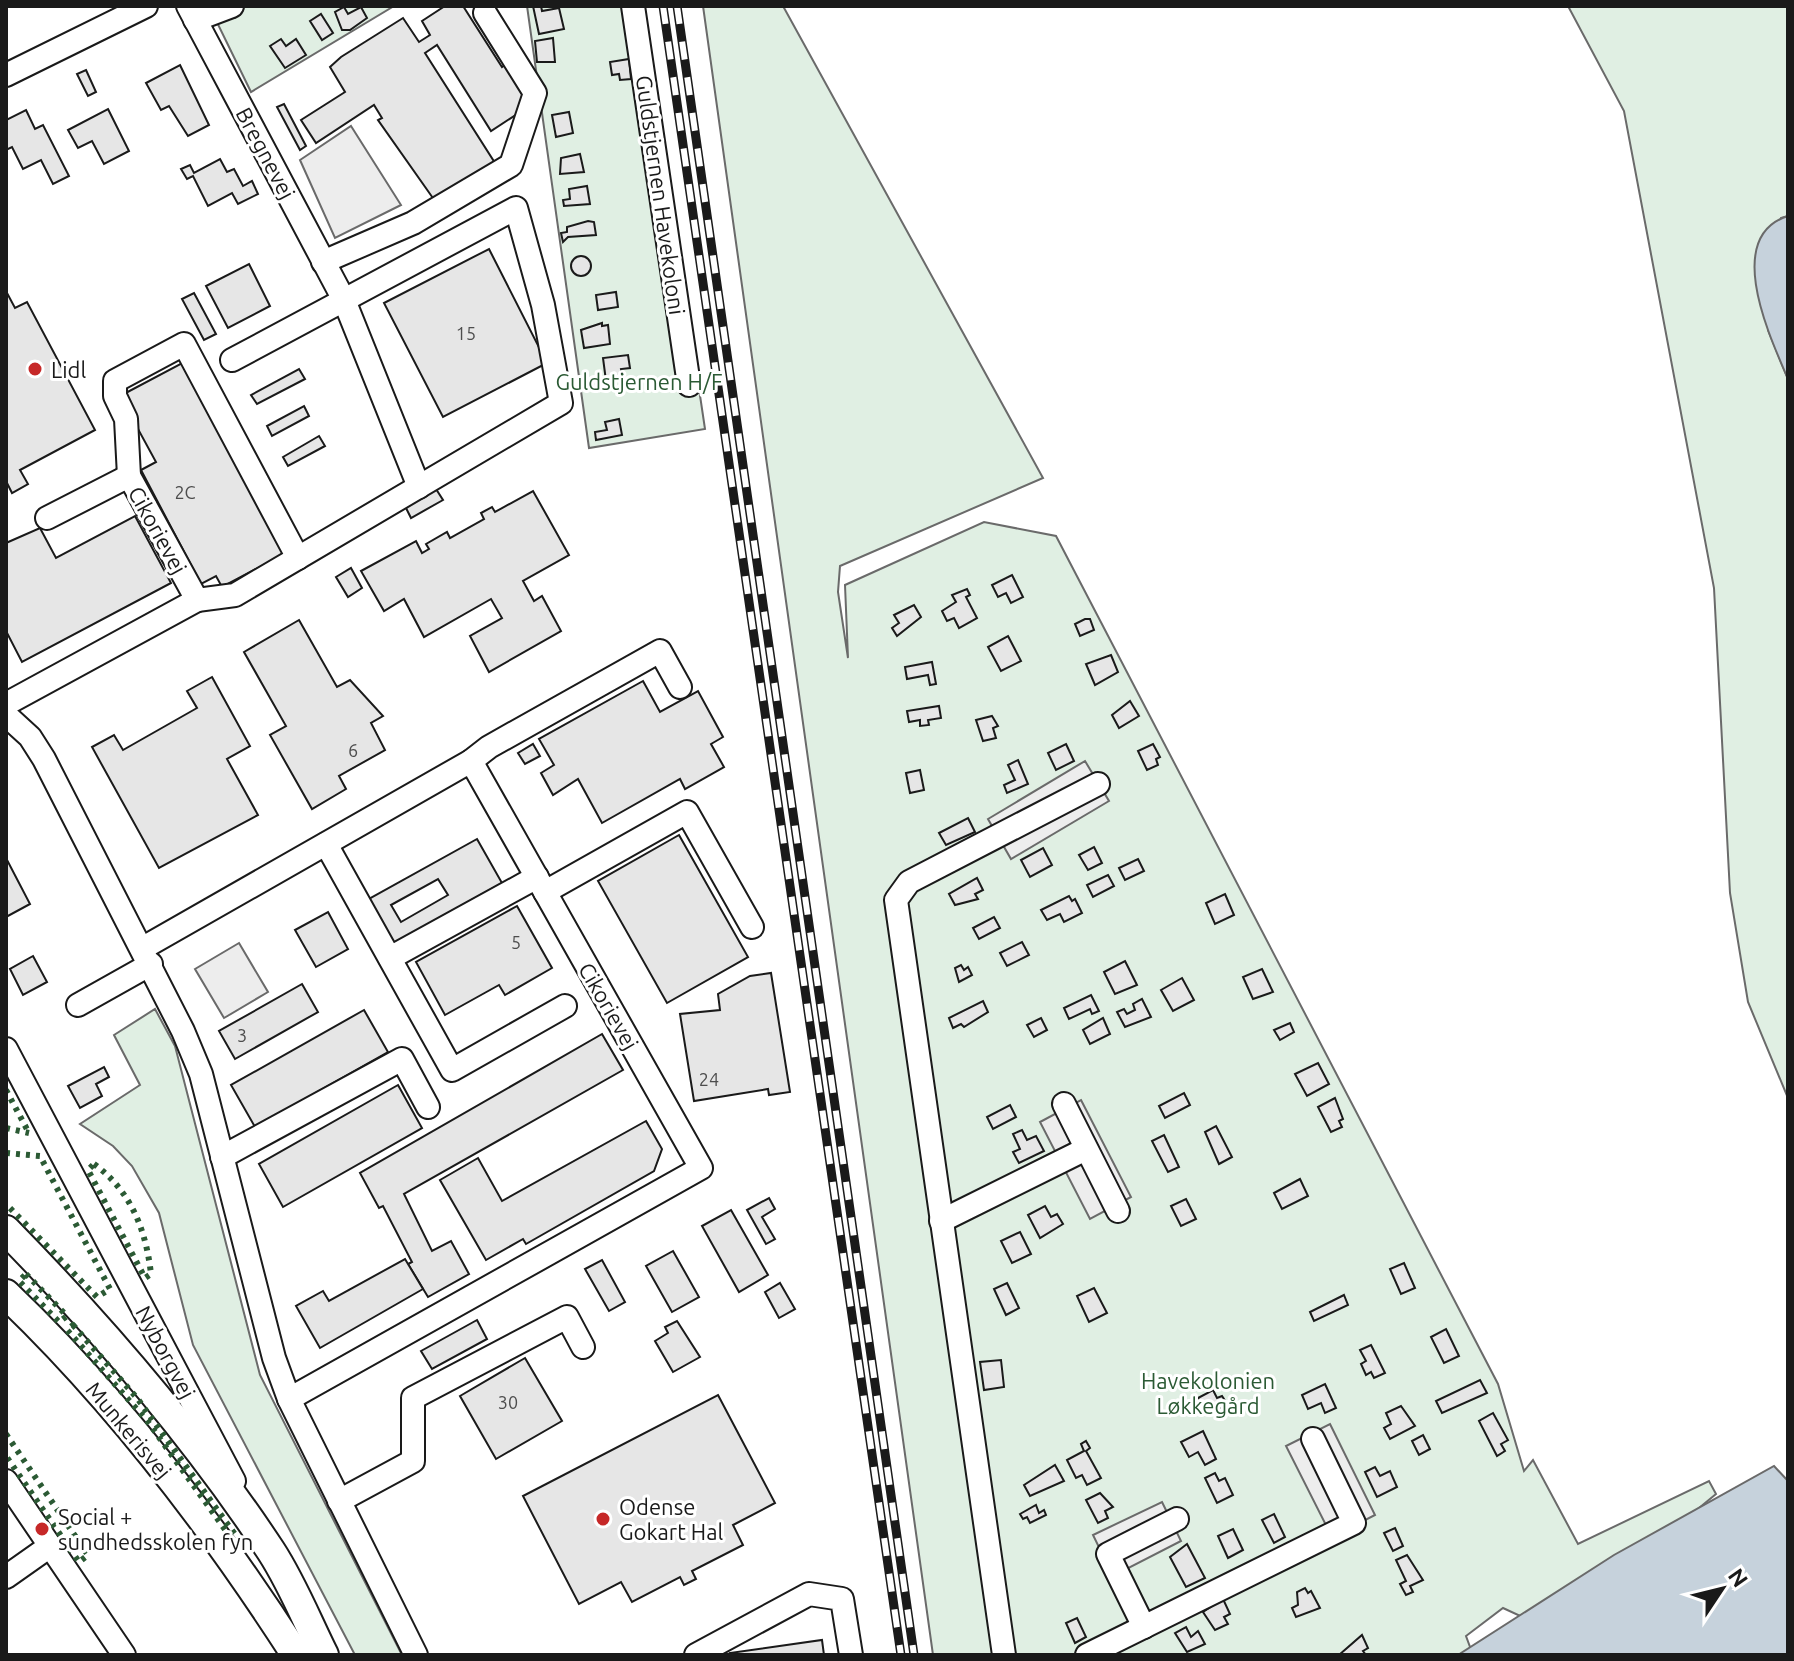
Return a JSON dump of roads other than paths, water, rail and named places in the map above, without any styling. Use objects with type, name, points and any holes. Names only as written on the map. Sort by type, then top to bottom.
[{"type":"main road","name":"Munkerisvej","points":[[6,1230],[52,1277],[162,1405],[272,1553]]},
{"type":"main road","points":[[6,1242],[52,1277]]},
{"type":"main road","name":"Munkerisvej","points":[[6,1294],[91,1383],[158,1463],[259,1598],[296,1655]]},
{"type":"main road","name":"Nyborgvej","points":[[272,1553],[324,1655]]},
{"type":"street","points":[[6,75],[146,6]]},
{"type":"street","points":[[192,13],[232,6]]},
{"type":"street","name":"Guldstjernen Havekoloni","points":[[633,6],[689,385]]},
{"type":"street","name":"Bregnevej","points":[[192,13],[344,300],[419,487]]},
{"type":"street","points":[[323,262],[413,223],[511,165],[535,93],[485,13]]},
{"type":"street","points":[[197,600],[235,595],[561,403],[543,305],[516,208],[232,360]]},
{"type":"street","points":[[129,476],[126,419],[115,396],[115,381],[184,344],[298,558]]},
{"type":"street","name":"Cikorievej","points":[[6,704],[197,600],[129,476],[47,518]]},
{"type":"street","points":[[78,1005],[147,956],[326,844],[471,761],[489,747],[660,651],[680,687]]},
{"type":"street","points":[[6,716],[30,737],[44,759],[147,956],[201,1074],[274,1358],[289,1399],[416,1655]]},
{"type":"street","name":"Cikorievej","points":[[289,1399],[701,1168],[471,761]]},
{"type":"street","points":[[1004,1655],[896,900],[909,882],[1098,784]]},
{"type":"street","points":[[390,958],[687,812],[752,927]]},
{"type":"street","points":[[326,844],[452,1070],[565,1006]]},
{"type":"street","name":"Nyborgvej","points":[[6,1049],[272,1553]]},
{"type":"street","points":[[222,1157],[402,1059],[428,1107]]},
{"type":"street","points":[[1064,1104],[1118,1211]]},
{"type":"street","points":[[941,1221],[1086,1149]]},
{"type":"street","points":[[339,1501],[413,1461],[413,1398],[567,1317],[583,1347]]},
{"type":"street","points":[[1087,1655],[1117,1648],[1144,1627],[1354,1523],[1313,1439]]},
{"type":"street","points":[[6,1481],[124,1655]]},
{"type":"street","points":[[1144,1627],[1108,1554],[1177,1519]]},
{"type":"street","points":[[6,1577],[50,1546]]},
{"type":"street","points":[[696,1655],[809,1594],[842,1599],[851,1655]]},
{"type":"railway","points":[[663,6],[901,1655]]},
{"type":"railway","points":[[677,6],[914,1655]]},
{"type":"place","name":"Lidl","points":[[35,369]]},
{"type":"place","name":"Odense Gokart Hal","points":[[603,1519]]},
{"type":"place","name":"Social + sundhedsskolen fyn","points":[[42,1529]]},
{"type":"park label","name":"Guldstjernen H/F","points":[[639,381]]},
{"type":"park label","name":"Havekolonien Løkkegård","points":[[1208,1392]]}]
